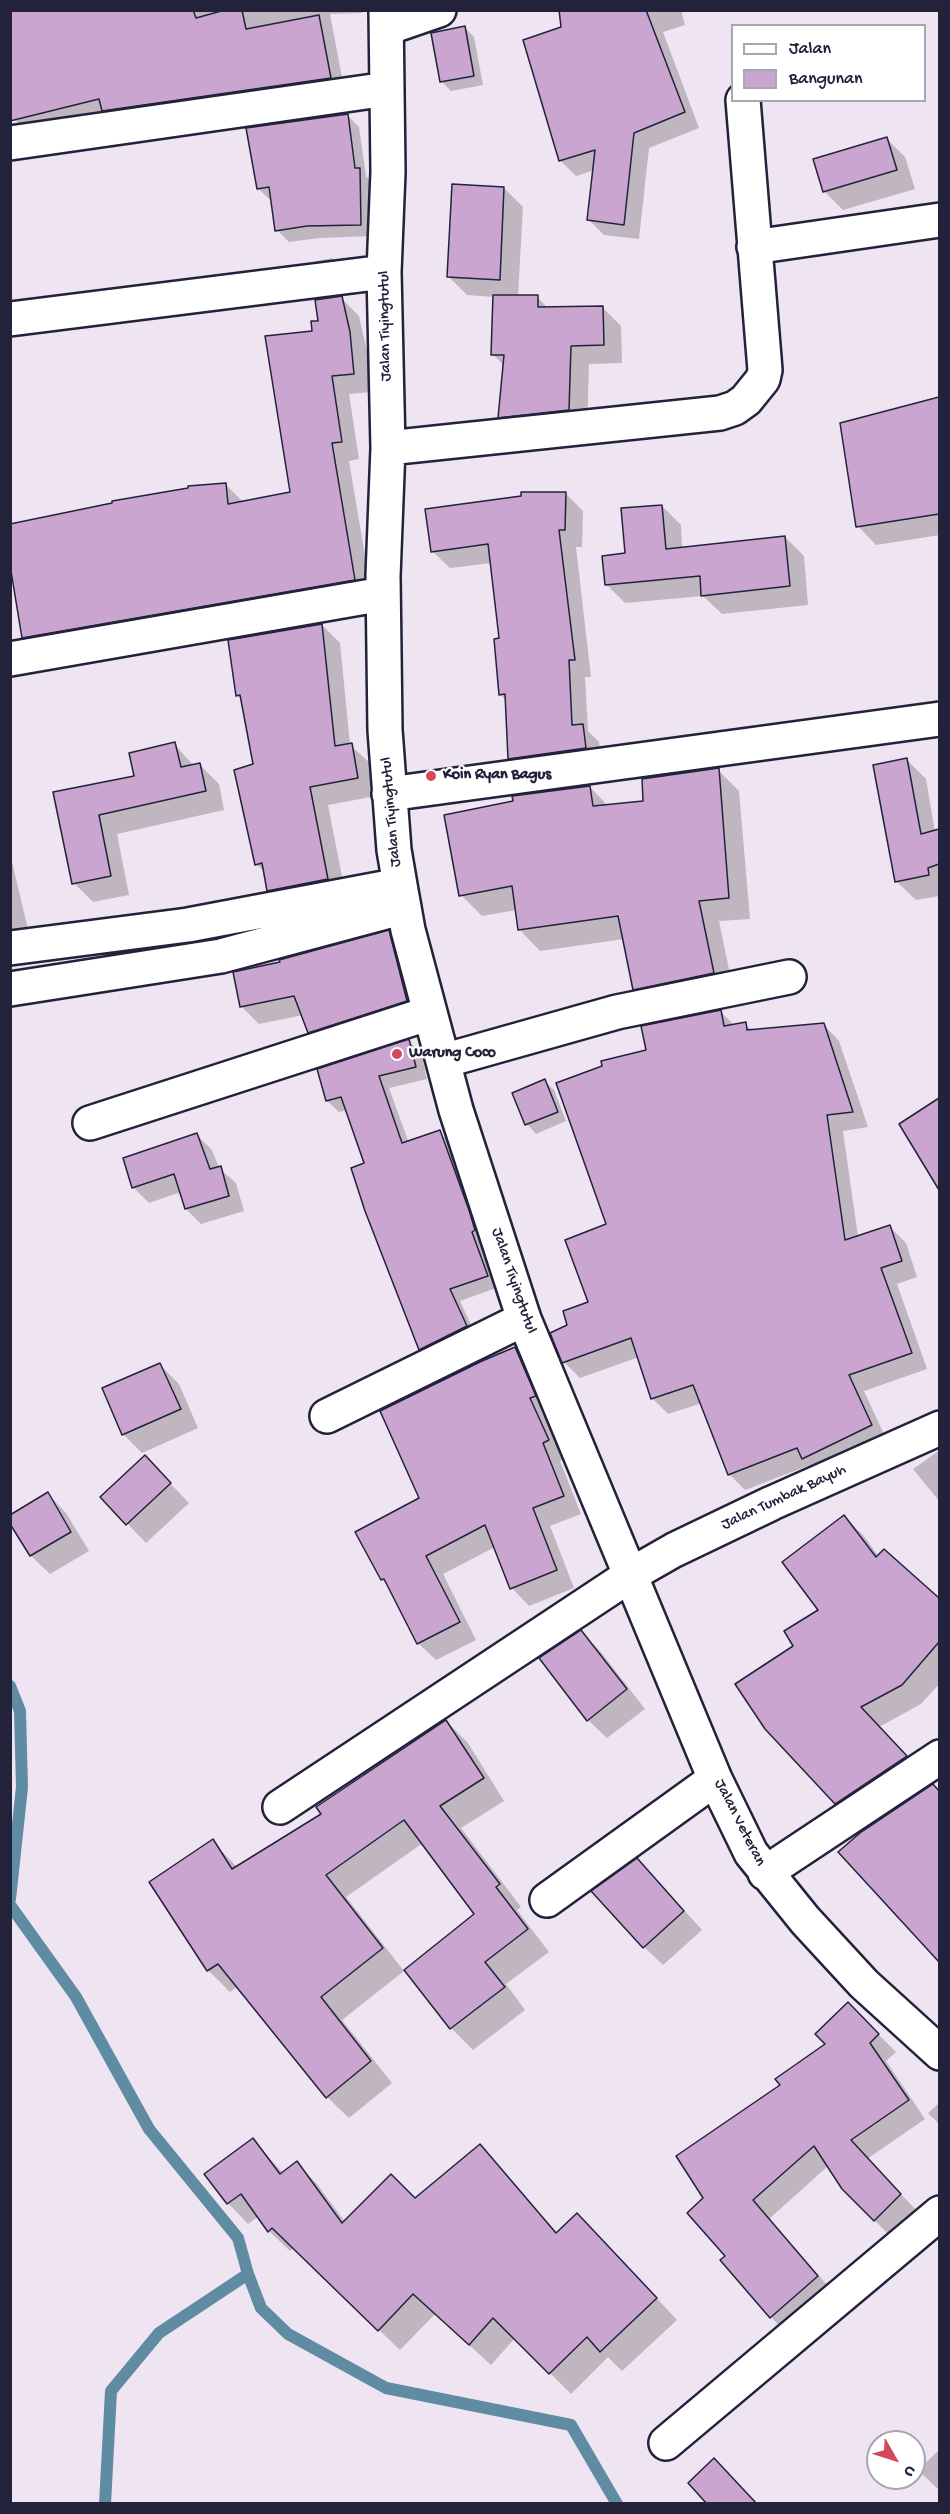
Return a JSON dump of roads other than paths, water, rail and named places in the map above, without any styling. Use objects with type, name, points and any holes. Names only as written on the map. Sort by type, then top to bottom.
[{"type":"street","points":[[387,19],[439,10]]},
{"type":"street","name":"Jalan Tiyingtutul","points":[[387,19],[388,172],[384,272],[388,448],[383,594],[385,730],[394,850],[402,896],[456,1110],[524,1319],[632,1574]]},
{"type":"street","points":[[10,143],[387,89]]},
{"type":"street","points":[[388,448],[720,413],[735,408],[755,390],[763,380],[765,370],[743,102]]},
{"type":"street","points":[[754,247],[939,220]]},
{"type":"street","points":[[10,319],[384,272]]},
{"type":"street","points":[[10,659],[383,594]]},
{"type":"street","points":[[389,794],[939,719]]},
{"type":"street","points":[[10,948],[402,896]]},
{"type":"street","points":[[10,989],[221,956],[402,896]]},
{"type":"street","points":[[443,1061],[617,1012],[789,977]]},
{"type":"street","points":[[90,1123],[430,1013]]},
{"type":"street","points":[[327,1416],[524,1319]]},
{"type":"street","name":"Jalan Tumbak Bayuh","points":[[280,1807],[632,1574],[674,1550],[772,1503],[939,1428]]},
{"type":"street","name":"Jalan Veteran","points":[[632,1574],[715,1779],[751,1853],[765,1873],[864,1984],[939,2053]]},
{"type":"street","points":[[765,1873],[939,1757]]},
{"type":"street","points":[[547,1900],[715,1779]]},
{"type":"street","points":[[666,2443],[939,2213]]},
{"type":"waterway","points":[[10,1686],[20,1711],[22,1787],[10,1899]]},
{"type":"waterway","points":[[10,1905],[76,1997],[149,2129],[238,2238],[248,2274],[159,2333],[111,2391],[105,2504]]},
{"type":"waterway","points":[[248,2274],[261,2308],[288,2334],[386,2388],[571,2425],[617,2504]]},
{"type":"place","name":"Koin Ryan Bagus","points":[[431,776]]},
{"type":"place","name":"Warung Coco","points":[[397,1054]]}]
